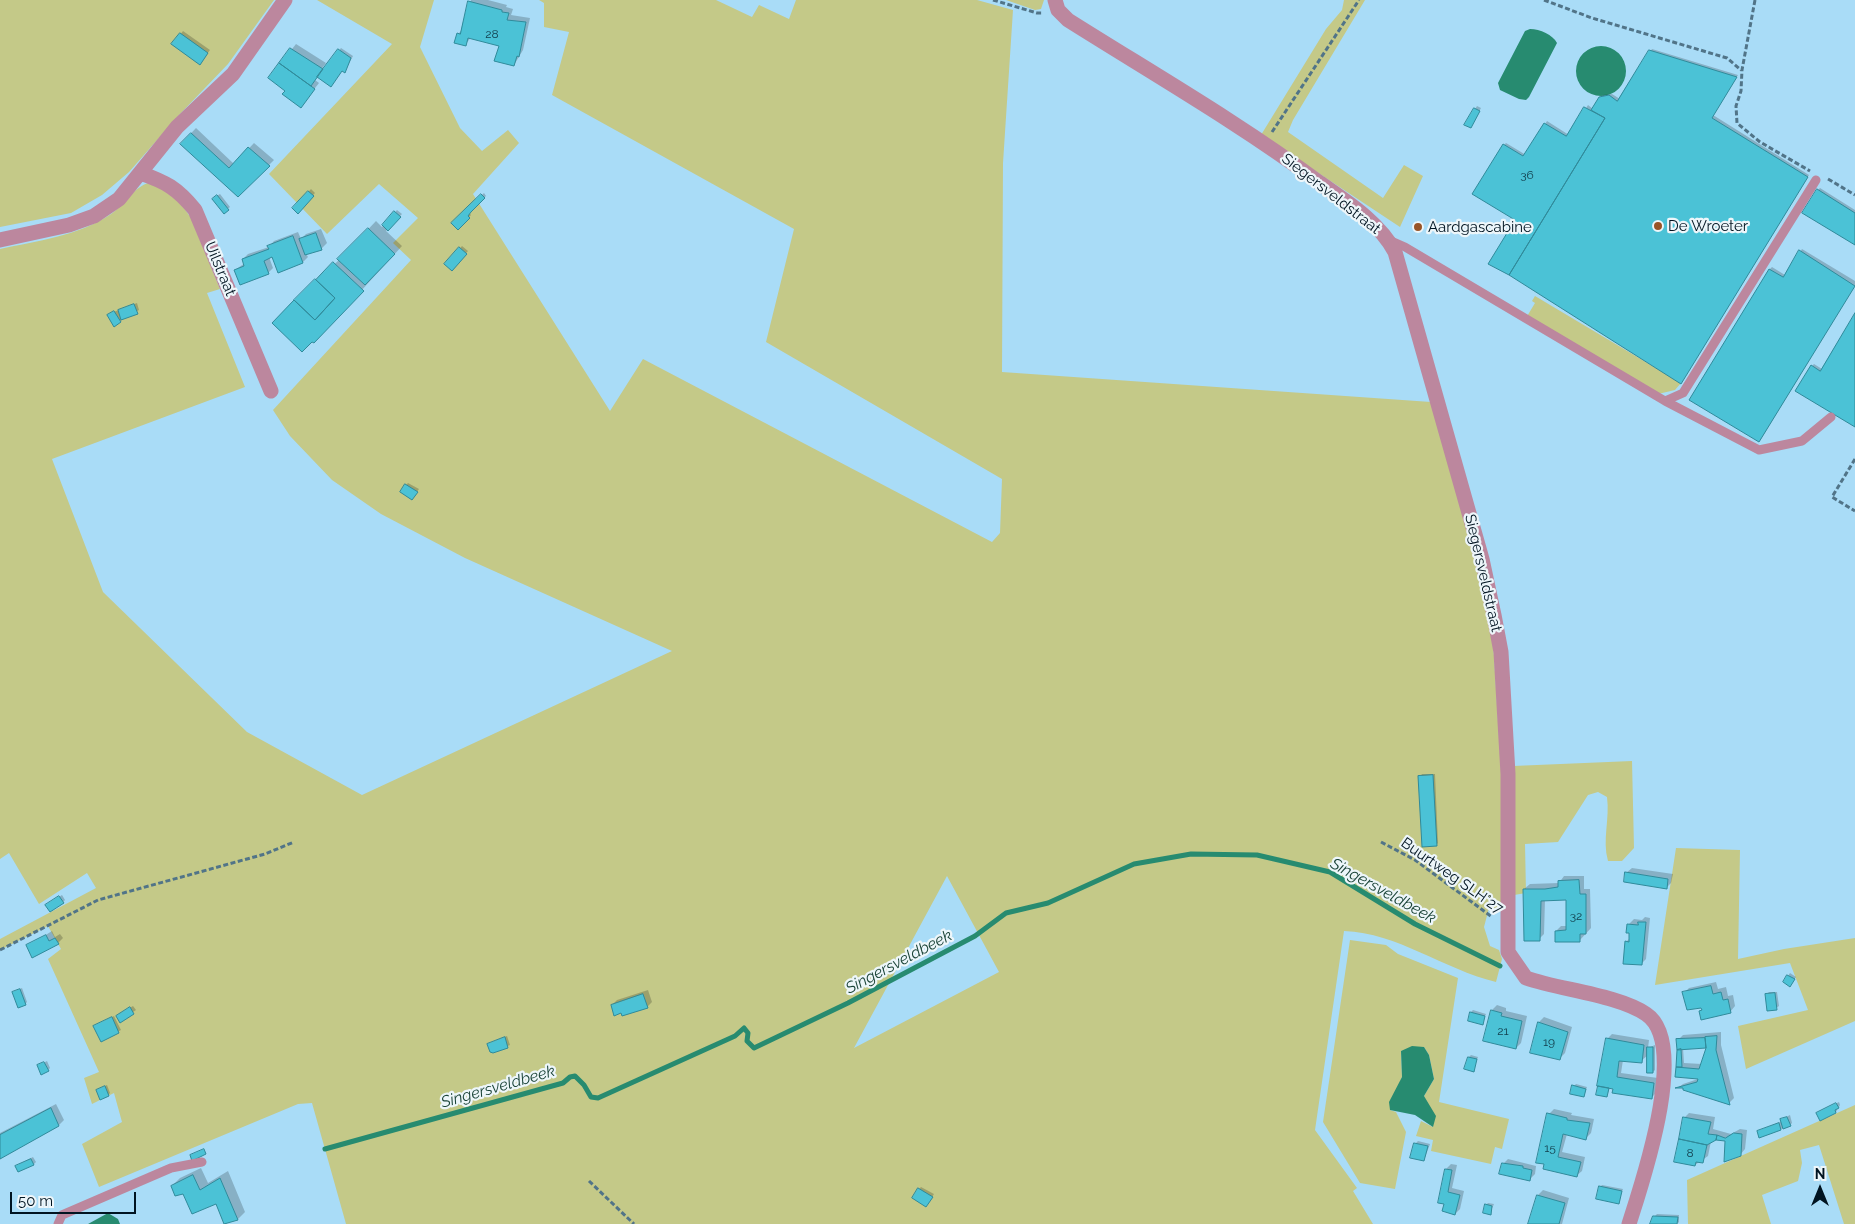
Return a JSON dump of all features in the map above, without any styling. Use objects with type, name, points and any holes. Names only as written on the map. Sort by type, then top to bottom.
[{"type":"street","points":[[0,240],[69,225],[94,216],[120,199],[177,127],[233,74],[284,0]]},
{"type":"street","name":"Siegersveldstraat","points":[[1057,5],[1068,20],[1265,143],[1348,203],[1389,240],[1398,262],[1480,550],[1501,652],[1508,774],[1508,952],[1526,978],[1631,1005],[1648,1015],[1659,1028],[1665,1050],[1660,1114],[1629,1224]]},
{"type":"street","name":"Uilstraat","points":[[140,173],[165,182],[178,191],[195,210],[271,390]]},
{"type":"lane","points":[[1665,401],[1683,393],[1818,178]]},
{"type":"lane","points":[[1389,240],[1414,252],[1665,401],[1759,450],[1802,441],[1831,418]]},
{"type":"lane","points":[[58,1224],[62,1215],[171,1168],[202,1162]]},
{"type":"path","points":[[993,0],[1037,14],[1057,5]]},
{"type":"path","points":[[1265,143],[1359,0]]},
{"type":"path","points":[[1544,0],[1592,18],[1727,58],[1742,70]]},
{"type":"path","points":[[1754,0],[1742,70],[1741,91],[1736,106],[1737,123],[1760,142],[1818,178],[1821,175],[1855,195]]},
{"type":"path","points":[[1855,459],[1832,497],[1855,511]]},
{"type":"path","points":[[0,950],[98,900],[265,854],[294,842]]},
{"type":"path","name":"Buurtweg SLH°27","points":[[1381,842],[1415,860],[1509,931]]},
{"type":"path","points":[[589,1181],[634,1224]]},
{"type":"shaded area","points":[[0,0],[274,0],[228,64],[180,114],[129,172],[102,195],[71,213],[0,227]]},
{"type":"shaded area","points":[[317,0],[434,0],[420,47],[460,128],[482,151],[508,130],[519,143],[473,194],[610,411],[643,359],[992,542],[1000,533],[1002,479],[766,342],[794,229],[552,95],[569,32],[544,27],[544,3],[539,0],[716,0],[752,17],[759,5],[789,19],[796,0],[977,0],[1013,10],[1003,163],[1002,372],[1431,402],[1483,586],[1493,640],[1504,819],[1501,910],[1489,908],[1484,927],[1490,946],[1499,950],[1502,959],[1496,982],[1457,969],[1383,938],[1364,933],[1344,931],[1315,1130],[1357,1188],[1353,1191],[1373,1224],[346,1224],[312,1103],[298,1104],[99,1187],[82,1144],[122,1122],[114,1093],[92,1104],[84,1078],[99,1072],[48,959],[61,949],[48,926],[0,950],[0,939],[96,888],[87,873],[39,904],[9,853],[0,859],[0,249],[57,237],[85,228],[111,214],[141,186],[153,182],[177,198],[191,218],[220,289],[207,293],[245,387],[52,459],[103,592],[247,732],[362,795],[672,651],[465,558],[381,514],[332,480],[290,436],[273,410],[411,260],[393,243],[418,218],[379,184],[327,234],[269,174],[392,44]],"holes":[[[947,876],[999,972],[854,1048]]]},
{"type":"shaded area","points":[[1006,0],[1044,0],[1041,9],[1035,10]]},
{"type":"shaded area","points":[[1344,0],[1365,0],[1293,120],[1288,132],[1383,198],[1404,165],[1423,176],[1400,227],[1261,135],[1326,29],[1342,10]]},
{"type":"shaded area","points":[[1530,29],[1546,33],[1557,43],[1526,100],[1519,99],[1500,90],[1498,83],[1525,31]]},
{"type":"shaded area","points":[[1601,46],[1615,50],[1622,57],[1626,71],[1622,85],[1615,92],[1601,96],[1587,92],[1580,85],[1576,71],[1580,57],[1587,50]]},
{"type":"shaded area","points":[[1535,296],[1681,383],[1675,390],[1658,394],[1526,318],[1535,303],[1532,301]]},
{"type":"shaded area","points":[[1632,761],[1634,848],[1622,861],[1608,861],[1606,853],[1607,797],[1598,792],[1588,795],[1558,842],[1525,844],[1526,893],[1514,895],[1513,766]]},
{"type":"shaded area","points":[[1676,848],[1740,850],[1738,959],[1784,949],[1855,938],[1855,1021],[1746,1069],[1738,1026],[1808,1010],[1790,963],[1655,985]]},
{"type":"shaded area","points":[[1350,940],[1386,945],[1398,954],[1458,978],[1439,1102],[1509,1119],[1502,1149],[1495,1147],[1491,1164],[1431,1151],[1433,1140],[1416,1136],[1421,1121],[1433,1127],[1424,1096],[1434,1079],[1429,1055],[1424,1047],[1401,1051],[1402,1077],[1390,1110],[1396,1112],[1406,1132],[1395,1189],[1360,1183],[1323,1122]]},
{"type":"shaded area","points":[[1412,1046],[1424,1047],[1429,1055],[1434,1079],[1424,1096],[1436,1116],[1433,1127],[1415,1115],[1390,1110],[1389,1102],[1402,1077],[1401,1051]]},
{"type":"shaded area","points":[[1855,1105],[1855,1224],[1844,1224],[1819,1145],[1800,1150],[1802,1163],[1798,1181],[1762,1195],[1771,1224],[1688,1224],[1687,1180]]},
{"type":"shaded area","points":[[108,1213],[118,1219],[120,1224],[88,1224]]},
{"type":"building","points":[[468,1],[509,13],[507,20],[526,22],[519,57],[517,56],[514,66],[494,61],[499,46],[468,38],[466,46],[454,43],[457,33],[460,34]]},
{"type":"building","points":[[180,33],[208,53],[200,65],[171,44]]},
{"type":"building","points":[[290,48],[323,69],[311,86],[279,63]]},
{"type":"building","points":[[338,49],[351,58],[345,73],[342,71],[331,87],[317,77]]},
{"type":"building","name":"De Wroeter","points":[[1649,50],[1737,77],[1712,118],[1808,177],[1681,384],[1509,275],[1605,118],[1591,110],[1599,97],[1609,95],[1617,101]]},
{"type":"building","points":[[279,63],[315,89],[301,108],[282,94],[285,91],[268,78]]},
{"type":"building","points":[[1584,107],[1605,118],[1509,275],[1488,264],[1515,220],[1472,194],[1503,144],[1523,156],[1544,123],[1566,136]]},
{"type":"building","points":[[1474,108],[1480,111],[1471,128],[1464,125]]},
{"type":"building","points":[[191,133],[229,168],[248,147],[270,166],[238,197],[180,144]]},
{"type":"building","points":[[1817,189],[1855,213],[1855,245],[1802,213]]},
{"type":"building","points":[[308,191],[314,196],[298,214],[292,208]]},
{"type":"building","points":[[481,194],[485,198],[471,212],[468,216],[470,218],[458,230],[451,223]]},
{"type":"building","points":[[217,195],[229,210],[224,214],[212,199]]},
{"type":"building","points":[[394,211],[401,217],[388,231],[382,225]]},
{"type":"building","name":"Aardgascabine","points":[[1417,222],[1423,225],[1419,231],[1414,228]]},
{"type":"building","points":[[368,228],[395,254],[365,285],[337,259]]},
{"type":"building","points":[[316,233],[322,250],[305,255],[299,239]]},
{"type":"building","points":[[293,236],[303,263],[278,273],[272,257],[264,261],[269,274],[240,285],[234,270],[244,266],[242,259],[269,249],[267,246]]},
{"type":"building","points":[[459,247],[467,254],[452,271],[444,264]]},
{"type":"building","points":[[1799,250],[1855,286],[1759,442],[1689,400],[1769,269],[1783,277]]},
{"type":"building","points":[[333,262],[364,291],[314,343],[312,342],[302,352],[272,323],[294,300],[315,320],[335,298],[316,280]]},
{"type":"building","points":[[315,279],[335,298],[315,320],[294,300]]},
{"type":"building","points":[[134,304],[138,314],[121,320],[118,310]]},
{"type":"building","points":[[114,311],[121,322],[114,327],[107,315]]},
{"type":"building","points":[[1855,313],[1855,427],[1795,391],[1811,365],[1820,371]]},
{"type":"building","points":[[405,484],[418,492],[412,500],[400,492]]},
{"type":"building","points":[[1433,775],[1437,846],[1422,847],[1418,776]]},
{"type":"building","points":[[1625,872],[1668,879],[1667,889],[1624,882]]},
{"type":"building","points":[[1579,880],[1580,894],[1586,894],[1586,934],[1580,934],[1580,942],[1555,942],[1555,931],[1566,930],[1566,900],[1541,901],[1540,941],[1524,941],[1523,889],[1558,887],[1558,881]]},
{"type":"building","points":[[59,896],[64,903],[50,912],[45,905]]},
{"type":"building","points":[[1638,922],[1646,922],[1642,965],[1623,964],[1625,941],[1629,942],[1629,933],[1626,933],[1627,924],[1638,925]]},
{"type":"building","points":[[46,935],[49,941],[55,938],[59,944],[32,958],[26,945]]},
{"type":"building","points":[[1787,975],[1795,979],[1790,987],[1783,982]]},
{"type":"building","points":[[1711,986],[1713,994],[1721,992],[1723,1000],[1728,999],[1731,1013],[1701,1020],[1699,1011],[1702,1010],[1701,1008],[1687,1010],[1682,992]]},
{"type":"building","points":[[20,989],[26,1005],[18,1008],[12,992]]},
{"type":"building","points":[[1775,993],[1777,1010],[1767,1011],[1765,994]]},
{"type":"building","points":[[643,994],[648,1008],[622,1016],[621,1013],[614,1016],[611,1005]]},
{"type":"building","points":[[130,1007],[134,1014],[120,1023],[116,1016]]},
{"type":"building","points":[[1491,1010],[1502,1013],[1501,1016],[1522,1021],[1516,1049],[1483,1041]]},
{"type":"building","points":[[1470,1012],[1485,1016],[1483,1025],[1468,1021]]},
{"type":"building","points":[[112,1017],[119,1033],[101,1042],[93,1026]]},
{"type":"building","points":[[1538,1022],[1568,1032],[1560,1060],[1530,1053]]},
{"type":"building","points":[[1717,1036],[1716,1050],[1730,1105],[1683,1090],[1683,1088],[1675,1088],[1697,1082],[1698,1079],[1675,1077],[1676,1067],[1699,1069],[1706,1048],[1705,1037]]},
{"type":"building","points":[[505,1037],[508,1048],[493,1053],[490,1052],[487,1044]]},
{"type":"building","points":[[1606,1038],[1644,1045],[1642,1063],[1619,1061],[1617,1077],[1654,1083],[1652,1099],[1612,1093],[1613,1089],[1597,1086]]},
{"type":"building","points":[[1705,1038],[1706,1048],[1677,1050],[1676,1039]]},
{"type":"building","points":[[1647,1047],[1653,1047],[1653,1073],[1647,1073]]},
{"type":"building","points":[[1681,1049],[1682,1067],[1676,1067],[1677,1050]]},
{"type":"building","points":[[1468,1057],[1477,1059],[1474,1072],[1464,1069]]},
{"type":"building","points":[[44,1062],[49,1071],[41,1075],[37,1065]]},
{"type":"building","points":[[1572,1085],[1586,1089],[1584,1097],[1570,1094]]},
{"type":"building","points":[[105,1086],[109,1096],[100,1100],[96,1090]]},
{"type":"building","points":[[1598,1086],[1609,1088],[1607,1097],[1596,1095]]},
{"type":"building","points":[[1836,1103],[1839,1108],[1835,1110],[1836,1113],[1820,1121],[1816,1113]]},
{"type":"building","points":[[51,1108],[59,1126],[0,1159],[0,1135]]},
{"type":"building","points":[[1547,1113],[1567,1118],[1567,1120],[1590,1123],[1586,1140],[1563,1134],[1558,1157],[1581,1162],[1577,1177],[1543,1169],[1544,1164],[1536,1163]]},
{"type":"building","points":[[1683,1117],[1711,1122],[1708,1134],[1717,1135],[1716,1140],[1707,1145],[1679,1139]]},
{"type":"building","points":[[1787,1117],[1791,1126],[1783,1129],[1780,1119]]},
{"type":"building","points":[[1779,1123],[1781,1130],[1759,1138],[1757,1131]]},
{"type":"building","points":[[1734,1133],[1742,1134],[1741,1156],[1724,1162],[1725,1141],[1716,1140],[1717,1135],[1725,1138]]},
{"type":"building","points":[[1679,1139],[1707,1145],[1703,1163],[1696,1162],[1695,1166],[1674,1162]]},
{"type":"building","points":[[1414,1143],[1428,1146],[1424,1161],[1410,1158]]},
{"type":"building","points":[[204,1149],[206,1154],[192,1161],[190,1155]]},
{"type":"building","points":[[31,1159],[34,1165],[18,1172],[15,1166]]},
{"type":"building","points":[[1502,1163],[1523,1166],[1523,1168],[1532,1170],[1530,1181],[1499,1174]]},
{"type":"building","points":[[1445,1169],[1452,1170],[1448,1192],[1460,1195],[1455,1215],[1442,1211],[1444,1204],[1438,1203]]},
{"type":"building","points":[[193,1175],[200,1190],[220,1178],[238,1220],[224,1224],[216,1204],[192,1214],[183,1194],[175,1196],[171,1186]]},
{"type":"building","points":[[1599,1186],[1622,1191],[1619,1204],[1596,1199]]},
{"type":"building","points":[[918,1188],[933,1197],[926,1207],[912,1198]]},
{"type":"building","points":[[1537,1195],[1565,1203],[1559,1224],[1528,1224]]},
{"type":"building","points":[[1485,1204],[1492,1206],[1491,1215],[1483,1213]]},
{"type":"building","points":[[1653,1216],[1678,1217],[1677,1224],[1650,1224]]},
{"type":"waterway","name":"Singersveldbeek","points":[[325,1149],[563,1083],[570,1077],[575,1076],[584,1085],[591,1097],[598,1098],[735,1036],[744,1028],[748,1033],[747,1041],[754,1048],[848,1003],[975,936],[1006,913],[1048,903],[1134,864],[1191,854],[1257,855],[1330,872],[1415,924],[1500,966]]},
{"type":"place","name":"De Wroeter","points":[[1658,226]]},
{"type":"place","name":"Aardgascabine","points":[[1418,227]]}]
